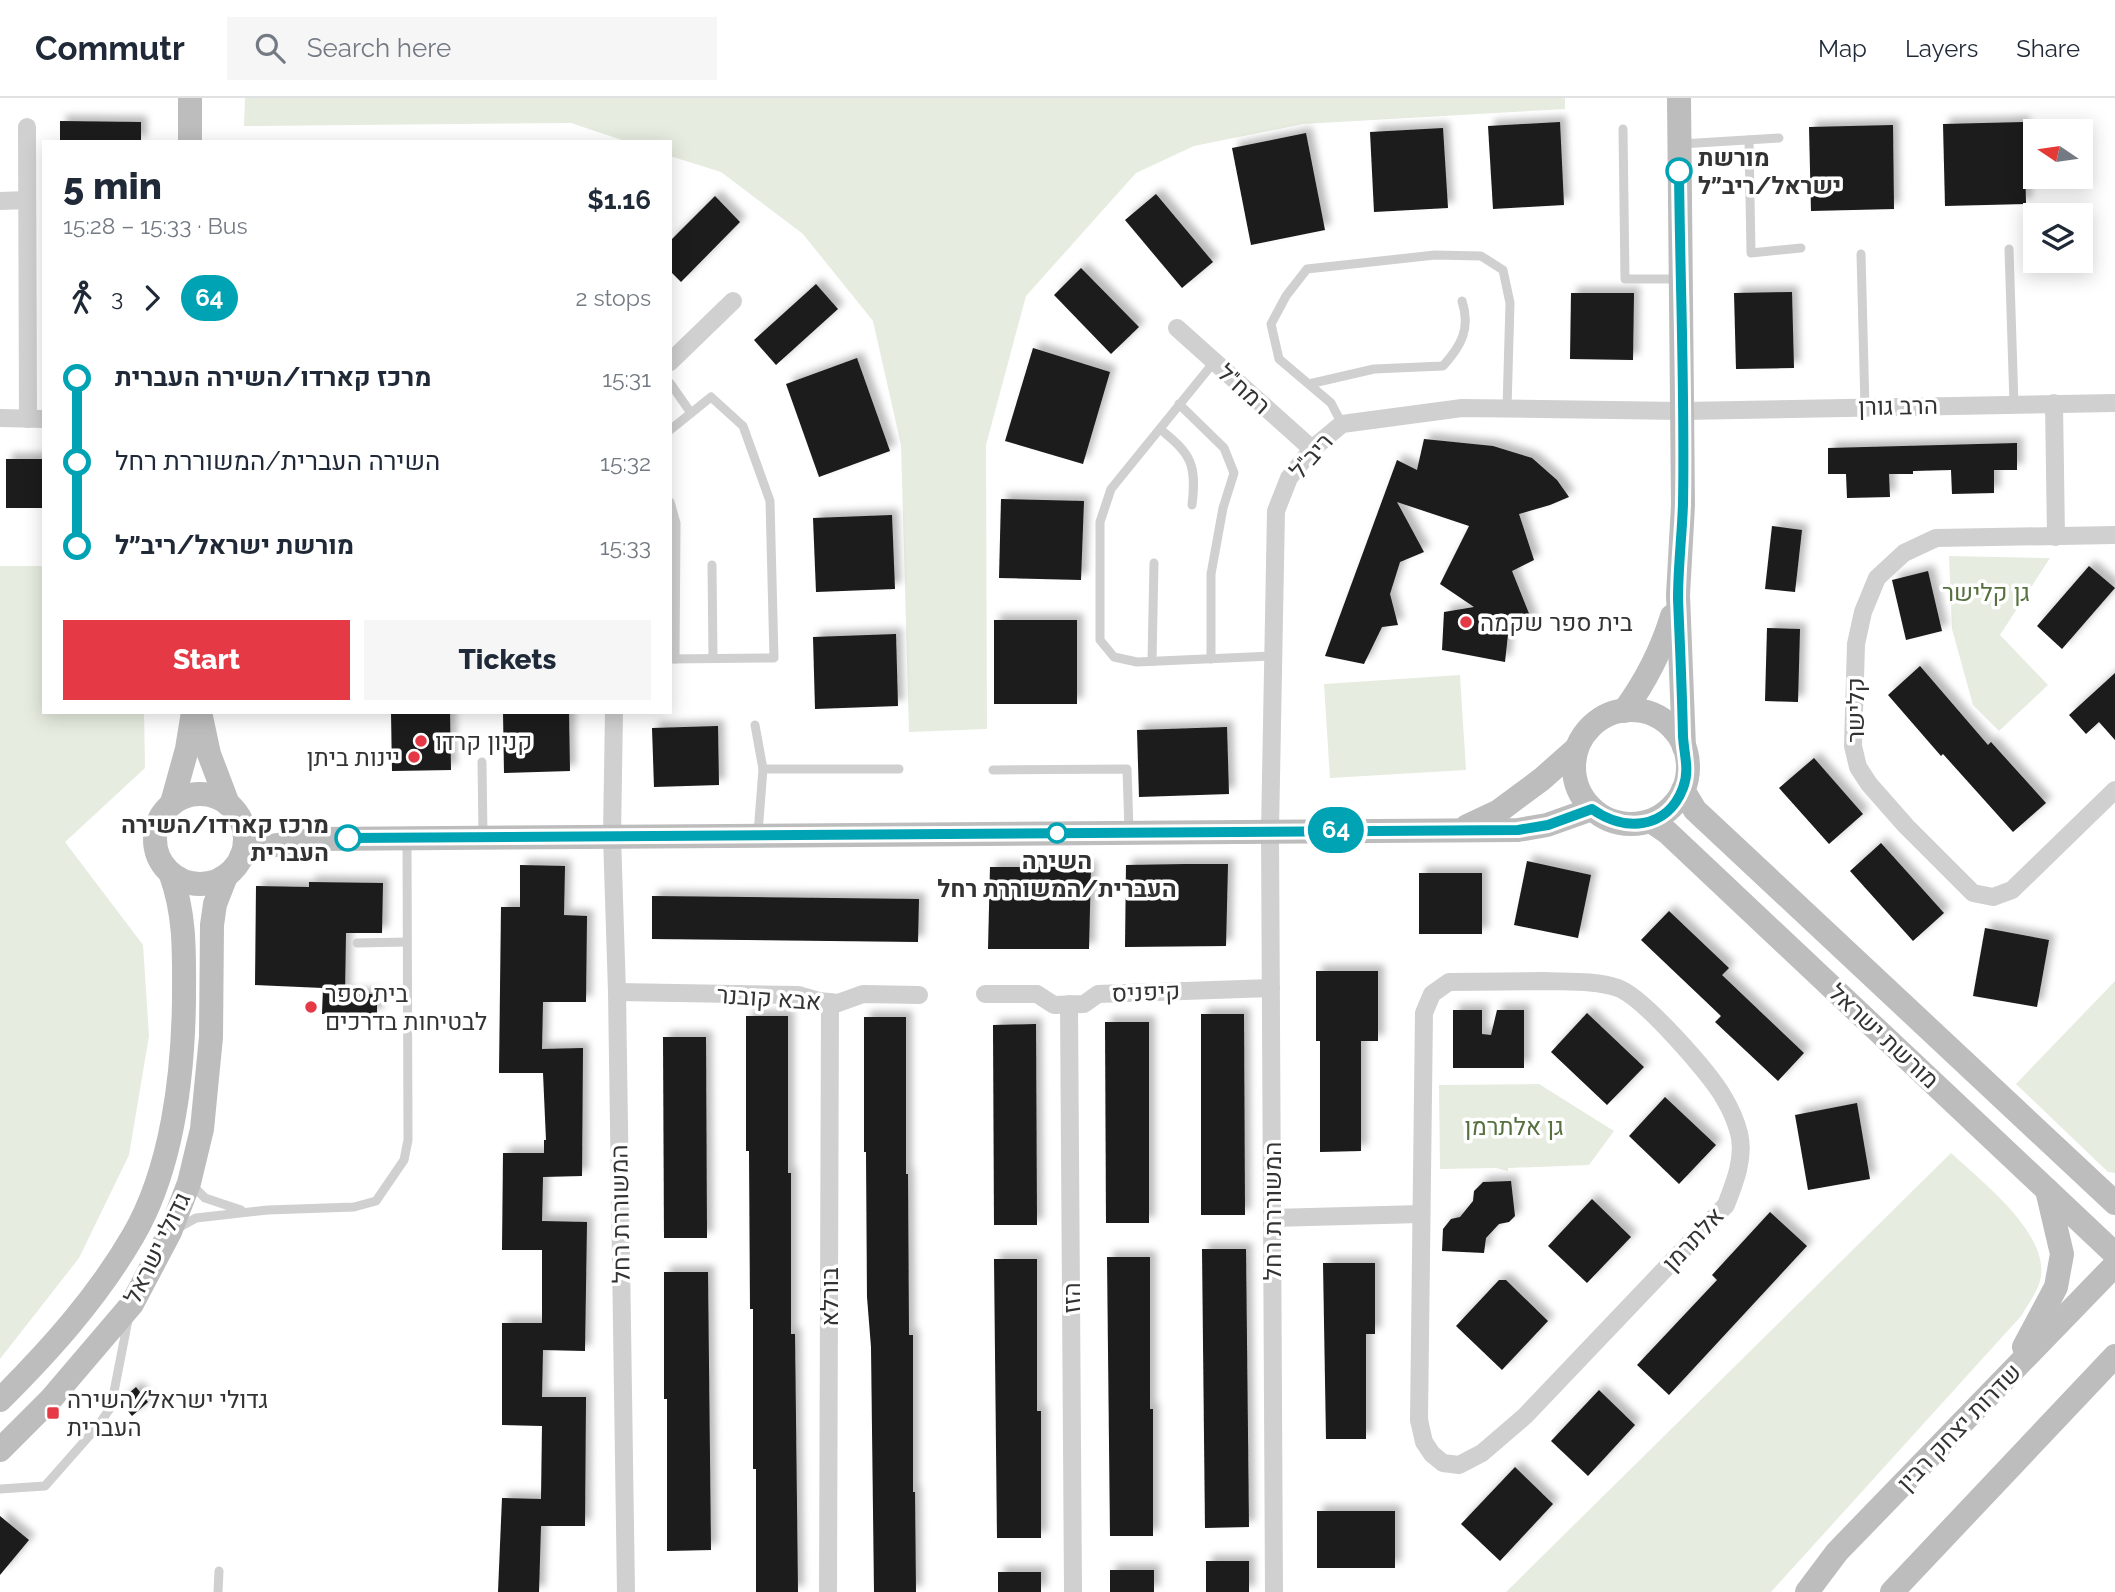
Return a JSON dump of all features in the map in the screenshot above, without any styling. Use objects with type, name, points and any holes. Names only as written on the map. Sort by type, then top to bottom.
[{"type":"street","points":[[190,98],[190,140]]},
{"type":"street","points":[[1577,748],[1574,765],[1582,796],[1592,809],[1620,824],[1651,821],[1665,813],[1683,790],[1687,774],[1678,595],[1683,505],[1679,98]]},
{"type":"street","points":[[0,418],[36,419],[27,200],[27,127]]},
{"type":"street","points":[[0,201],[27,200]]},
{"type":"street","points":[[672,360],[733,301]]},
{"type":"street","name":"רמח\"ל","points":[[1177,328],[1311,449]]},
{"type":"street","points":[[2054,403],[2056,537]]},
{"type":"street","name":"הרב גורן","points":[[1682,411],[2115,403]]},
{"type":"street","name":"ריב\"ל","points":[[1270,831],[1276,511],[1289,478],[1311,449],[1342,424],[1462,408],[1682,411]]},
{"type":"street","name":"קלישר","points":[[2115,536],[1936,538],[1904,553],[1877,578],[1863,612],[1856,644],[1853,746],[1858,767],[1869,784],[1906,826],[1973,893],[1993,897],[2012,890],[2115,790]]},
{"type":"street","points":[[1623,711],[1644,683],[1663,646],[1678,595]]},
{"type":"street","points":[[1461,830],[1499,811],[1542,779],[1577,748],[1595,723],[1609,715],[1623,711],[1639,711],[1654,715],[1677,734],[1684,747]]},
{"type":"street","points":[[172,803],[187,749],[193,714]]},
{"type":"street","points":[[200,714],[209,754],[244,836],[234,866]]},
{"type":"street","name":"המשוררת רחל","points":[[614,714],[612,836],[617,992],[626,1592]]},
{"type":"street","name":"מורשת ישראל","points":[[1683,790],[1695,810],[2115,1203]]},
{"type":"street","points":[[316,839],[254,824],[215,796],[200,794],[185,796],[172,803],[156,825],[154,838],[156,852],[171,875],[184,882],[198,884],[213,882],[257,848],[316,839],[1461,830],[1548,825],[1592,809]]},
{"type":"street","name":"מורשת ישראל","points":[[1651,821],[1687,851],[2115,1254]]},
{"type":"street","name":"המשוררת רחל","points":[[1270,831],[1274,1592]]},
{"type":"street","name":"גדולי ישראל","points":[[0,1450],[51,1399],[132,1304],[170,1232],[189,1182],[202,1129],[211,1037],[212,926],[215,904],[234,866]]},
{"type":"street","name":"גדולי ישראל","points":[[0,1400],[86,1308],[134,1234],[159,1178],[175,1110],[183,1036],[184,937],[180,901],[171,875]]},
{"type":"street","name":"אלתרמן","points":[[1543,981],[1599,984],[1619,988],[1638,999],[1707,1073],[1726,1100],[1739,1135],[1739,1171],[1726,1205],[1525,1416],[1482,1453],[1459,1465],[1443,1463],[1432,1454],[1424,1442],[1419,1420],[1421,1214],[1424,1013],[1432,994],[1449,982],[1543,981]]},
{"type":"street","name":"קיפניס","points":[[1069,1004],[1084,1004],[1098,994],[1271,988]]},
{"type":"street","name":"אבא קובנר","points":[[617,992],[798,995],[838,1003],[863,994],[919,995]]},
{"type":"street","points":[[985,994],[1037,994],[1054,1005],[1069,1004]]},
{"type":"street","name":"בורלא","points":[[828,1592],[831,1002]]},
{"type":"street","name":"הזז","points":[[1069,1004],[1073,1592]]},
{"type":"street","points":[[2090,1180],[2115,1185]]},
{"type":"street","points":[[2010,1374],[2056,1287],[2062,1254],[2048,1190]]},
{"type":"street","points":[[1272,1218],[1421,1214]]},
{"type":"street","name":"שדרות יצחק רבין","points":[[1807,1592],[1837,1552],[2115,1265]]},
{"type":"street","points":[[1892,1592],[2115,1356]]},
{"type":"lane","points":[[1623,130],[1625,279],[1681,278]]},
{"type":"lane","points":[[1679,144],[1779,138]]},
{"type":"lane","points":[[1749,140],[1751,253],[1801,248]]},
{"type":"lane","points":[[2009,249],[2014,404]]},
{"type":"lane","points":[[1861,254],[1865,407]]},
{"type":"lane","points":[[1342,424],[1331,403],[1279,359],[1271,324],[1286,296],[1307,269],[1436,255],[1481,256],[1503,270],[1510,303],[1507,408]]},
{"type":"lane","points":[[1309,384],[1374,369],[1443,366],[1460,346],[1466,315],[1462,301]]},
{"type":"lane","points":[[1214,362],[1111,489],[1100,522],[1100,640],[1114,657],[1137,662],[1273,656]]},
{"type":"lane","points":[[672,386],[691,413]]},
{"type":"lane","points":[[672,428],[711,397],[743,426],[770,501],[774,658],[673,659],[676,523],[672,509]]},
{"type":"lane","points":[[1180,404],[1224,448],[1234,472],[1223,508],[1211,574],[1212,659]]},
{"type":"lane","points":[[1160,429],[1184,448],[1195,479],[1192,505]]},
{"type":"lane","points":[[1152,661],[1154,563]]},
{"type":"lane","points":[[712,565],[713,658]]},
{"type":"lane","points":[[755,725],[763,769],[758,835]]},
{"type":"lane","points":[[482,762],[483,837]]},
{"type":"lane","points":[[763,769],[898,769]]},
{"type":"lane","points":[[993,770],[1127,769],[1129,832]]},
{"type":"lane","points":[[170,1232],[196,1219],[246,1212],[354,1207],[376,1201],[404,1160],[408,1140],[407,838]]},
{"type":"lane","points":[[357,943],[407,942]]},
{"type":"lane","points":[[189,1182],[205,1198],[246,1212]]},
{"type":"lane","points":[[0,1489],[44,1486],[97,1427],[111,1407],[132,1304]]},
{"type":"lane","points":[[218,1592],[219,1571]]},
{"type":"green space","points":[[245,98],[1565,98],[1565,109],[1303,124],[1194,146],[1136,173],[1026,296],[986,445],[987,729],[909,732],[901,445],[873,321],[803,234],[721,172],[672,157],[672,140],[622,140],[571,123],[244,126]]},
{"type":"green space","name":"גן קלישר","points":[[1949,556],[2050,558],[2000,635],[2048,685],[1999,731],[1973,705],[1952,629]]},
{"type":"green space","points":[[0,566],[42,566],[42,714],[144,714],[145,768],[65,842],[143,945],[149,1036],[129,1155],[79,1258],[0,1359]]},
{"type":"green space","points":[[1460,675],[1466,770],[1330,778],[1324,684]]},
{"type":"green space","points":[[2115,981],[2115,1173],[2108,1172],[2016,1084]]},
{"type":"green space","name":"גן אלתרמן","points":[[1539,1084],[1614,1131],[1589,1165],[1508,1168],[1508,1171],[1496,1168],[1440,1169],[1439,1085]]},
{"type":"green space","points":[[1951,1153],[1996,1194],[2025,1228],[2041,1263],[2039,1285],[2022,1315],[1771,1592],[1506,1592]]},
{"type":"building","points":[[60,121],[141,122],[141,140],[60,140]]},
{"type":"building","points":[[1560,122],[1564,205],[1493,209],[1488,126]]},
{"type":"building","points":[[2023,122],[2023,189],[2026,189],[2026,203],[1945,206],[1943,124]]},
{"type":"building","points":[[1893,125],[1894,209],[1811,211],[1809,127]]},
{"type":"building","points":[[1443,128],[1448,208],[1374,212],[1370,132]]},
{"type":"building","points":[[1306,133],[1325,230],[1251,245],[1232,148]]},
{"type":"building","points":[[1156,194],[1213,262],[1182,288],[1125,220]]},
{"type":"building","points":[[715,196],[740,222],[681,282],[672,273],[672,239]]},
{"type":"building","points":[[1081,268],[1139,327],[1111,354],[1054,295]]},
{"type":"building","points":[[816,284],[838,309],[776,365],[754,340]]},
{"type":"building","points":[[1792,292],[1794,368],[1736,369],[1734,293]]},
{"type":"building","points":[[1571,293],[1634,293],[1633,360],[1570,359]]},
{"type":"building","points":[[1033,348],[1110,372],[1083,464],[1005,441]]},
{"type":"building","points":[[857,358],[890,451],[819,477],[786,384]]},
{"type":"building","points":[[1424,439],[1493,446],[1532,458],[1557,480],[1569,497],[1519,514],[1534,560],[1512,571],[1532,621],[1508,634],[1505,662],[1442,650],[1444,612],[1474,607],[1440,584],[1469,526],[1397,502],[1424,552],[1400,562],[1390,594],[1398,625],[1382,627],[1364,664],[1325,656],[1397,460],[1417,470]]},
{"type":"building","points":[[2017,443],[2017,470],[1994,470],[1994,493],[1952,494],[1951,470],[1913,471],[1913,474],[1889,474],[1890,497],[1847,498],[1846,474],[1828,474],[1828,448]]},
{"type":"building","points":[[6,459],[42,459],[42,508],[6,508]]},
{"type":"building","points":[[1001,499],[1084,501],[1081,580],[999,578]]},
{"type":"building","points":[[892,515],[895,589],[816,592],[813,518]]},
{"type":"building","points":[[1772,526],[1802,530],[1795,592],[1765,589]]},
{"type":"building","points":[[2089,566],[2115,588],[2062,649],[2037,626]]},
{"type":"building","points":[[1928,571],[1942,631],[1906,640],[1892,580]]},
{"type":"building","points":[[994,620],[1077,620],[1077,704],[994,704]]},
{"type":"building","points":[[1767,628],[1800,629],[1798,702],[1765,701]]},
{"type":"building","points":[[896,634],[898,706],[815,709],[813,637]]},
{"type":"building","points":[[1920,666],[1988,745],[1991,742],[2046,803],[2013,832],[1888,695]]},
{"type":"building","points":[[2115,673],[2115,740],[2099,722],[2086,734],[2069,715]]},
{"type":"building","name":"קניון קרדו","points":[[391,714],[450,714],[451,770],[392,771]]},
{"type":"building","points":[[503,714],[569,714],[570,771],[504,773]]},
{"type":"building","points":[[718,726],[719,785],[654,787],[652,728]]},
{"type":"building","points":[[1227,727],[1229,794],[1139,797],[1137,730]]},
{"type":"building","points":[[1814,758],[1863,814],[1829,844],[1779,788]]},
{"type":"building","points":[[1881,843],[1944,913],[1913,941],[1850,871]]},
{"type":"building","points":[[1527,861],[1591,875],[1578,938],[1514,925]]},
{"type":"building","points":[[1228,864],[1226,946],[1125,947],[1126,865]]},
{"type":"building","points":[[520,865],[565,866],[564,915],[587,916],[586,1002],[543,1002],[542,1049],[583,1048],[582,1176],[543,1177],[542,1221],[587,1222],[585,1351],[543,1350],[542,1397],[586,1397],[585,1526],[541,1526],[539,1592],[498,1592],[502,1498],[541,1499],[542,1426],[502,1425],[502,1323],[542,1323],[542,1250],[502,1250],[503,1153],[544,1153],[546,1140],[543,1073],[499,1073],[501,907],[520,907]]},
{"type":"building","points":[[990,867],[1091,867],[1089,949],[988,949]]},
{"type":"building","points":[[1419,873],[1482,873],[1482,934],[1419,934]]},
{"type":"building","points":[[309,882],[383,883],[382,933],[346,933],[345,994],[377,994],[377,1015],[322,1014],[323,988],[255,985],[256,886],[309,887]]},
{"type":"building","points":[[652,896],[919,899],[918,942],[652,939]]},
{"type":"building","points":[[1669,911],[1729,968],[1722,975],[1804,1053],[1778,1081],[1715,1022],[1721,1016],[1641,940]]},
{"type":"building","points":[[1985,928],[2049,940],[2037,1007],[1973,996]]},
{"type":"building","points":[[1316,971],[1378,971],[1378,1041],[1361,1041],[1361,1151],[1320,1152],[1320,1041],[1316,1041]]},
{"type":"building","points":[[1453,1010],[1482,1010],[1482,1034],[1491,1035],[1497,1010],[1524,1010],[1524,1068],[1453,1068]]},
{"type":"building","points":[[1587,1013],[1644,1067],[1607,1105],[1551,1052]]},
{"type":"building","points":[[1201,1014],[1244,1014],[1245,1215],[1201,1215]]},
{"type":"building","points":[[746,1016],[788,1016],[788,1173],[791,1173],[791,1334],[795,1334],[798,1592],[756,1592],[753,1309],[750,1309],[749,1151],[746,1151]]},
{"type":"building","points":[[864,1017],[906,1017],[906,1174],[909,1335],[913,1335],[916,1592],[874,1592],[871,1347],[867,1297],[864,1152]]},
{"type":"building","points":[[1105,1022],[1149,1022],[1149,1223],[1106,1223]]},
{"type":"building","points":[[1036,1024],[1037,1225],[994,1225],[993,1025]]},
{"type":"building","points":[[663,1037],[706,1037],[707,1238],[664,1238]]},
{"type":"building","points":[[1665,1097],[1716,1145],[1679,1184],[1629,1136]]},
{"type":"building","points":[[1857,1103],[1870,1179],[1808,1190],[1795,1115]]},
{"type":"building","points":[[1511,1181],[1515,1216],[1509,1222],[1499,1224],[1486,1238],[1484,1253],[1442,1251],[1443,1229],[1451,1219],[1460,1217],[1473,1201],[1474,1191],[1483,1182]]},
{"type":"building","points":[[1592,1199],[1631,1237],[1587,1283],[1548,1246]]},
{"type":"building","points":[[1770,1212],[1807,1246],[1669,1395],[1637,1365],[1717,1280],[1712,1275]]},
{"type":"building","points":[[1202,1249],[1246,1249],[1249,1527],[1205,1528]]},
{"type":"building","points":[[1107,1257],[1150,1257],[1153,1536],[1110,1536]]},
{"type":"building","points":[[994,1259],[1037,1259],[1037,1411],[1041,1411],[1041,1538],[997,1538]]},
{"type":"building","points":[[1323,1263],[1375,1263],[1375,1334],[1366,1334],[1366,1439],[1326,1439]]},
{"type":"building","points":[[664,1272],[708,1272],[711,1550],[667,1551]]},
{"type":"building","points":[[1499,1280],[1506,1280],[1548,1321],[1502,1370],[1456,1326]]},
{"type":"building","points":[[136,1387],[148,1402],[132,1416],[120,1401]]},
{"type":"building","points":[[1599,1390],[1635,1425],[1588,1476],[1551,1441]]},
{"type":"building","points":[[1515,1467],[1553,1504],[1500,1561],[1461,1524]]},
{"type":"building","points":[[1317,1511],[1395,1511],[1395,1568],[1317,1568]]},
{"type":"building","points":[[0,1516],[29,1540],[0,1575]]},
{"type":"building","points":[[1206,1561],[1249,1561],[1249,1592],[1206,1592]]},
{"type":"building","points":[[1110,1570],[1154,1570],[1154,1592],[1110,1592]]},
{"type":"building","points":[[998,1572],[1041,1572],[1041,1592],[998,1592]]},
{"type":"bus line","name":"64","points":[[348,838],[1518,830],[1548,825],[1592,809],[1620,824],[1651,821],[1675,803],[1683,790],[1687,774],[1678,595],[1683,505],[1679,171]]},
{"type":"place","name":"מורשת ישראל/ריב״ל","points":[[1679,171]]},
{"type":"place","name":"בית ספר שקמה","points":[[1466,622]]},
{"type":"place","name":"קניון קרדו","points":[[421,741]]},
{"type":"place","name":"יינות ביתן","points":[[414,757]]},
{"type":"place","name":"השירה העברית/המשוררת רחל","points":[[1057,833]]},
{"type":"place","name":"מרכז קארדו/השירה העברית","points":[[348,838]]},
{"type":"place","name":"בית ספר לבטיחות בדרכים","points":[[311,1007]]},
{"type":"place","name":"גדולי ישראל/השירה העברית","points":[[53,1413]]}]
